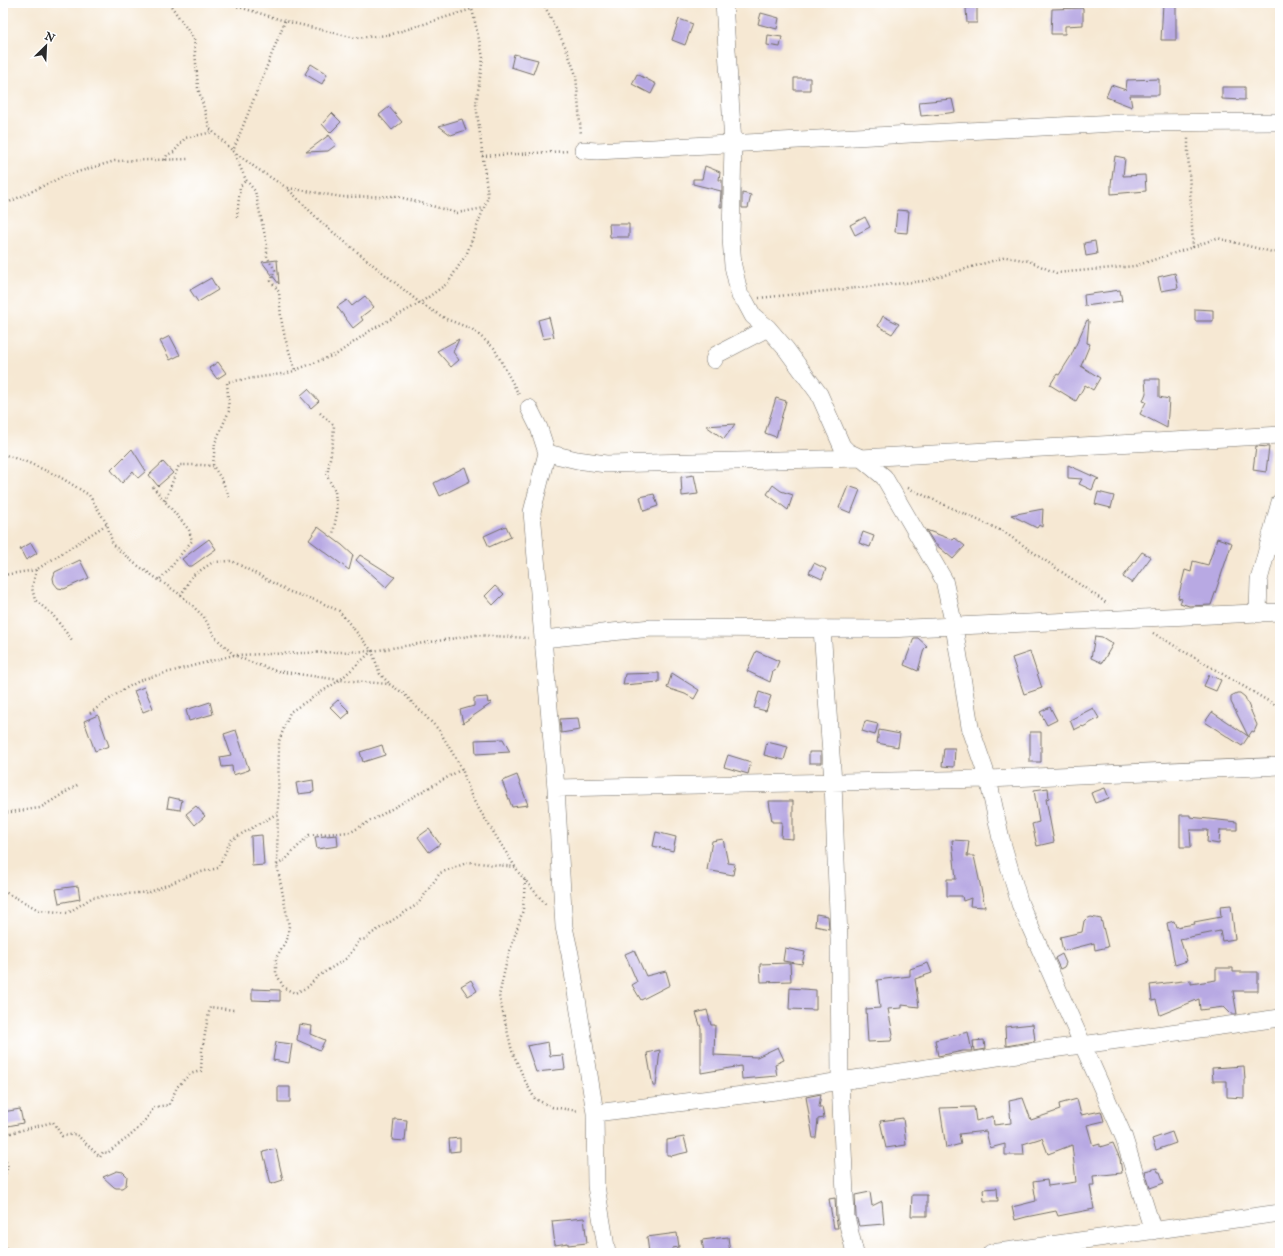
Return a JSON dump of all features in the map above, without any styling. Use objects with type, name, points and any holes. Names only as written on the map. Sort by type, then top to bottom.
[{"type":"street","points":[[724,3],[733,143],[731,238],[733,266],[740,296],[753,316],[768,328],[786,349],[819,394],[842,446],[848,452],[861,458],[884,477],[944,580],[954,626],[970,726],[988,779],[1001,839],[1020,904],[1123,1135],[1153,1231]]},
{"type":"street","points":[[583,150],[597,151],[1115,123],[1280,122]]},
{"type":"street","points":[[714,360],[716,354],[768,328]]},
{"type":"street","points":[[529,408],[547,453],[532,512],[556,788],[564,926],[570,954],[595,1113],[596,1186],[607,1253]]},
{"type":"street","points":[[547,453],[577,460],[606,464],[861,458],[1280,435]]},
{"type":"street","points":[[1258,614],[1258,580],[1280,502]]},
{"type":"street","points":[[543,639],[651,628],[887,629],[1280,612]]},
{"type":"street","points":[[822,629],[833,782],[839,939],[840,1081],[846,1217],[854,1253]]},
{"type":"street","points":[[556,788],[988,779],[1280,766]]},
{"type":"street","points":[[595,1113],[776,1091],[1082,1045],[1280,1018]]},
{"type":"street","points":[[991,1253],[1280,1213]]},
{"type":"path","points":[[169,3],[194,39],[198,88],[210,129],[233,151],[287,188],[323,224],[420,303],[446,319],[472,330],[494,348],[508,372],[517,394],[529,408]]},
{"type":"path","points":[[226,3],[285,21],[355,38],[389,35],[472,9],[484,58],[476,104],[488,197],[467,253],[448,283],[420,303],[371,330],[337,354],[288,372],[227,382],[229,411],[215,443],[213,466],[222,480],[230,499]]},
{"type":"path","points":[[482,156],[583,150],[576,75],[566,48],[543,3]]},
{"type":"path","points":[[285,21],[233,151],[246,180],[255,191],[267,244],[267,257],[275,270],[271,281],[279,292],[281,318],[285,338],[295,370]]},
{"type":"path","points":[[1189,123],[1188,152],[1193,247]]},
{"type":"path","points":[[165,160],[167,155],[174,152],[185,138],[213,132]]},
{"type":"path","points":[[3,205],[64,176],[115,161],[188,159]]},
{"type":"path","points":[[237,217],[240,187],[246,180]]},
{"type":"path","points":[[287,188],[342,197],[396,196],[456,213],[484,208]]},
{"type":"path","points":[[745,302],[754,298],[924,281],[1006,257],[1029,261],[1056,273],[1135,266],[1217,238],[1280,254]]},
{"type":"path","points":[[320,413],[334,425],[328,476],[335,491],[337,512],[333,534]]},
{"type":"path","points":[[3,454],[29,463],[60,477],[89,495],[107,524],[113,545],[134,563],[181,595],[204,617],[216,637],[234,655],[277,671],[340,680],[389,684]]},
{"type":"path","points":[[165,501],[180,465],[213,466]]},
{"type":"path","points":[[905,486],[1004,532],[1129,619]]},
{"type":"path","points":[[153,487],[189,530],[192,541],[181,553],[172,568],[159,580]]},
{"type":"path","points":[[3,575],[36,570],[107,524]]},
{"type":"path","points":[[181,595],[192,576],[213,562],[232,561],[290,592],[318,600],[339,611],[372,651],[380,674],[389,684],[404,693],[439,730],[462,769],[472,798],[516,867],[525,880],[564,926]]},
{"type":"path","points":[[36,570],[32,588],[36,600],[52,614],[72,640]]},
{"type":"path","points":[[1150,631],[1280,708]]},
{"type":"path","points":[[90,713],[121,691],[143,679],[234,655],[372,651],[476,635],[543,639]]},
{"type":"path","points":[[372,651],[340,680],[290,712],[279,741],[277,865],[289,926],[287,939],[276,958],[276,973],[284,988],[295,993],[308,987],[317,977],[347,958],[360,940],[366,940],[371,934],[418,904],[440,873],[469,862],[516,867]]},
{"type":"path","points":[[277,865],[285,860],[309,835],[351,832],[462,769]]},
{"type":"path","points":[[3,813],[40,808],[79,784]]},
{"type":"path","points":[[3,891],[39,910],[68,913],[93,897],[150,892],[194,874],[218,868],[231,840],[278,813]]},
{"type":"path","points":[[525,880],[522,910],[507,960],[499,996],[512,1051],[526,1083],[535,1098],[552,1107],[595,1113]]},
{"type":"path","points":[[3,1135],[53,1122],[62,1136],[76,1134],[100,1157],[103,1152],[108,1152],[114,1146],[131,1135],[149,1116],[154,1107],[169,1105],[177,1087],[190,1074],[201,1071],[202,1050],[210,1007],[234,1010]]},
{"type":"path","points":[[3,1154],[8,1167],[3,1179]]},
{"type":"path","points":[[3,1241],[8,1253]]},
{"type":"building","points":[[1163,3],[1176,3],[1176,40],[1161,40]]},
{"type":"building","points":[[977,7],[977,23],[967,23],[966,8]]},
{"type":"building","points":[[1083,8],[1083,25],[1065,26],[1065,34],[1051,34],[1052,9]]},
{"type":"building","points":[[761,13],[779,18],[777,29],[758,24]]},
{"type":"building","points":[[679,19],[693,24],[685,45],[672,40]]},
{"type":"building","points":[[768,35],[782,37],[780,47],[767,45]]},
{"type":"building","points":[[514,54],[538,60],[533,74],[511,67]]},
{"type":"building","points":[[311,64],[327,74],[322,84],[305,74]]},
{"type":"building","points":[[637,74],[656,84],[651,94],[632,84]]},
{"type":"building","points":[[794,78],[810,78],[810,90],[794,90]]},
{"type":"building","points":[[1159,79],[1159,95],[1130,95],[1132,107],[1106,97],[1111,85],[1126,90],[1127,80]]},
{"type":"building","points":[[1222,87],[1245,87],[1245,100],[1222,99]]},
{"type":"building","points":[[952,99],[955,112],[921,116],[919,102]]},
{"type":"building","points":[[389,107],[402,122],[392,130],[379,115]]},
{"type":"building","points":[[332,113],[341,122],[330,133],[322,124]]},
{"type":"building","points":[[462,119],[466,130],[451,135],[439,126]]},
{"type":"building","points":[[329,135],[336,145],[328,151],[306,152]]},
{"type":"building","points":[[1115,156],[1125,158],[1123,176],[1145,175],[1146,191],[1111,194]]},
{"type":"building","points":[[705,166],[720,172],[719,180],[722,180],[722,207],[720,207],[721,191],[693,184],[693,179],[702,179]]},
{"type":"building","points":[[742,193],[751,195],[748,208],[742,208]]},
{"type":"building","points":[[897,210],[909,211],[907,233],[895,232]]},
{"type":"building","points":[[865,217],[870,227],[855,235],[850,225]]},
{"type":"building","points":[[609,224],[629,224],[629,237],[610,237]]},
{"type":"building","points":[[1095,241],[1097,254],[1086,256],[1084,243]]},
{"type":"building","points":[[277,260],[279,284],[262,262]]},
{"type":"building","points":[[1175,273],[1178,288],[1161,291],[1158,277]]},
{"type":"building","points":[[211,278],[218,290],[198,302],[190,290]]},
{"type":"building","points":[[1120,290],[1122,301],[1085,306],[1084,295]]},
{"type":"building","points":[[365,296],[374,307],[361,317],[363,320],[353,328],[337,307],[347,300],[352,306]]},
{"type":"building","points":[[1195,309],[1213,310],[1213,321],[1195,321]]},
{"type":"building","points":[[883,316],[899,324],[892,334],[878,326]]},
{"type":"building","points":[[549,317],[554,337],[543,339],[538,320]]},
{"type":"building","points":[[1087,320],[1089,321],[1087,343],[1090,344],[1081,366],[1100,378],[1093,390],[1085,385],[1076,401],[1050,385],[1057,374],[1059,375],[1071,356]]},
{"type":"building","points":[[170,336],[180,355],[170,360],[160,341]]},
{"type":"building","points":[[459,339],[453,352],[459,360],[451,367],[437,351]]},
{"type":"building","points":[[218,362],[226,373],[217,379],[209,368]]},
{"type":"building","points":[[1145,379],[1159,379],[1159,397],[1169,399],[1167,428],[1140,414],[1146,402],[1143,401],[1146,393]]},
{"type":"building","points":[[308,389],[319,401],[311,408],[300,396]]},
{"type":"building","points":[[776,398],[786,401],[776,437],[765,433]]},
{"type":"building","points":[[735,424],[724,439],[706,426]]},
{"type":"building","points":[[1256,446],[1269,447],[1266,472],[1253,470]]},
{"type":"building","points":[[132,449],[146,471],[138,478],[133,471],[122,483],[111,470]]},
{"type":"building","points":[[163,462],[173,473],[158,486],[149,475]]},
{"type":"building","points":[[1068,465],[1099,479],[1096,480],[1092,490],[1079,484],[1082,479],[1068,478]]},
{"type":"building","points":[[465,467],[470,481],[440,496],[434,483]]},
{"type":"building","points":[[694,475],[698,494],[682,496],[681,477]]},
{"type":"building","points":[[773,485],[781,491],[793,495],[788,510],[767,494]]},
{"type":"building","points":[[848,486],[860,490],[851,513],[839,508]]},
{"type":"building","points":[[1098,492],[1114,496],[1111,508],[1095,504]]},
{"type":"building","points":[[654,494],[658,506],[644,511],[640,497]]},
{"type":"building","points":[[1043,509],[1042,527],[1039,525],[1037,528],[1011,515]]},
{"type":"building","points":[[506,526],[511,537],[489,547],[484,536]]},
{"type":"building","points":[[318,527],[353,555],[349,570],[309,540]]},
{"type":"building","points":[[926,530],[953,540],[955,538],[965,546],[953,559],[934,543]]},
{"type":"building","points":[[863,532],[874,536],[870,547],[859,543]]},
{"type":"building","points":[[1217,538],[1232,543],[1211,605],[1189,606],[1180,603],[1182,599],[1178,598],[1185,570],[1191,572],[1193,561],[1208,565]]},
{"type":"building","points":[[209,539],[216,549],[192,566],[188,566],[182,559]]},
{"type":"building","points":[[31,543],[37,553],[26,560],[20,549]]},
{"type":"building","points":[[1142,552],[1151,557],[1132,583],[1123,577]]},
{"type":"building","points":[[360,555],[395,577],[386,587],[356,560]]},
{"type":"building","points":[[80,560],[89,578],[64,589],[58,588],[54,583],[53,578],[55,572]]},
{"type":"building","points":[[814,563],[826,569],[822,579],[809,573]]},
{"type":"building","points":[[495,586],[504,594],[493,605],[485,596]]},
{"type":"building","points":[[1095,636],[1102,637],[1113,644],[1102,663],[1091,658]]},
{"type":"building","points":[[914,638],[918,638],[927,646],[924,649],[918,671],[904,665]]},
{"type":"building","points":[[756,651],[779,661],[775,671],[773,671],[770,682],[747,671]]},
{"type":"building","points":[[1030,652],[1042,688],[1024,694],[1012,658]]},
{"type":"building","points":[[659,673],[659,682],[623,685],[625,674]]},
{"type":"building","points":[[672,673],[699,690],[694,699],[685,694],[667,688]]},
{"type":"building","points":[[1209,675],[1221,680],[1216,691],[1204,686]]},
{"type":"building","points":[[144,687],[153,708],[143,712],[134,691]]},
{"type":"building","points":[[759,692],[771,696],[766,711],[754,708]]},
{"type":"building","points":[[1240,693],[1245,697],[1257,725],[1254,732],[1252,731],[1242,746],[1205,722],[1212,712],[1248,736],[1231,702],[1231,696]]},
{"type":"building","points":[[487,697],[488,703],[492,703],[463,723],[460,710],[474,706],[474,698]]},
{"type":"building","points":[[338,700],[350,712],[342,719],[330,707]]},
{"type":"building","points":[[210,702],[213,714],[189,721],[186,710]]},
{"type":"building","points":[[1050,707],[1057,720],[1047,725],[1040,712]]},
{"type":"building","points":[[1093,708],[1099,718],[1074,730],[1070,720]]},
{"type":"building","points":[[98,715],[109,746],[95,751],[84,721]]},
{"type":"building","points":[[578,718],[580,730],[561,733],[560,719]]},
{"type":"building","points":[[865,721],[878,724],[875,735],[862,731]]},
{"type":"building","points":[[236,730],[249,770],[233,775],[232,766],[222,767],[220,757],[231,755],[224,734]]},
{"type":"building","points":[[879,730],[900,734],[898,747],[877,743]]},
{"type":"building","points":[[1030,732],[1041,732],[1041,762],[1030,762]]},
{"type":"building","points":[[503,739],[510,752],[476,754],[475,740]]},
{"type":"building","points":[[767,742],[788,747],[784,760],[764,755]]},
{"type":"building","points":[[382,745],[385,755],[363,762],[360,752]]},
{"type":"building","points":[[944,748],[955,748],[954,767],[942,766]]},
{"type":"building","points":[[809,752],[821,752],[821,763],[809,763]]},
{"type":"building","points":[[728,755],[751,762],[748,774],[724,767]]},
{"type":"building","points":[[517,775],[528,805],[512,807],[502,781]]},
{"type":"building","points":[[313,780],[314,792],[298,794],[296,783]]},
{"type":"building","points":[[1048,788],[1049,798],[1046,799],[1054,842],[1037,846],[1032,824],[1039,822],[1034,790]]},
{"type":"building","points":[[1105,788],[1109,798],[1095,803],[1091,793]]},
{"type":"building","points":[[169,797],[182,800],[180,810],[167,808]]},
{"type":"building","points":[[769,801],[793,801],[793,839],[781,838],[782,822],[772,822]]},
{"type":"building","points":[[196,806],[205,816],[195,825],[186,814]]},
{"type":"building","points":[[1180,815],[1190,815],[1190,817],[1237,822],[1237,830],[1220,830],[1219,844],[1207,842],[1208,830],[1190,830],[1191,847],[1180,847]]},
{"type":"building","points":[[429,829],[440,844],[429,852],[418,837]]},
{"type":"building","points":[[656,832],[676,837],[673,851],[653,846]]},
{"type":"building","points":[[262,835],[264,865],[252,866],[251,836]]},
{"type":"building","points":[[337,835],[338,846],[317,849],[315,837]]},
{"type":"building","points":[[723,839],[728,863],[735,864],[733,875],[707,870],[712,841]]},
{"type":"building","points":[[952,840],[969,841],[967,856],[974,856],[985,907],[970,906],[971,898],[963,901],[962,896],[947,896],[947,879],[956,879]]},
{"type":"building","points":[[78,886],[80,899],[59,903],[56,889]]},
{"type":"building","points":[[1231,905],[1235,939],[1222,941],[1220,931],[1180,939],[1187,961],[1175,965],[1167,923],[1174,921],[1176,927],[1221,917],[1220,906]]},
{"type":"building","points":[[816,914],[828,916],[829,929],[815,926]]},
{"type":"building","points":[[1091,917],[1101,919],[1108,947],[1095,950],[1094,943],[1063,951],[1060,937],[1082,932],[1084,921]]},
{"type":"building","points":[[785,948],[805,952],[802,964],[783,961]]},
{"type":"building","points":[[634,950],[646,976],[666,971],[670,985],[641,1000],[632,985],[637,982],[625,954]]},
{"type":"building","points":[[1062,954],[1066,963],[1064,967],[1060,969],[1055,958]]},
{"type":"building","points":[[790,963],[791,981],[761,982],[760,964]]},
{"type":"building","points":[[928,963],[932,973],[915,979],[919,1007],[902,1005],[902,1008],[888,1009],[893,1034],[891,1041],[868,1042],[866,1009],[880,1008],[877,980],[910,976],[910,969]]},
{"type":"building","points":[[1216,968],[1233,968],[1233,972],[1258,972],[1258,991],[1233,991],[1237,1014],[1231,1014],[1224,1007],[1200,1010],[1199,999],[1160,1015],[1156,1000],[1152,1001],[1150,985],[1191,980],[1191,984],[1216,980]]},
{"type":"building","points":[[471,980],[477,991],[468,996],[461,986]]},
{"type":"building","points":[[790,988],[816,990],[816,1010],[789,1009]]},
{"type":"building","points":[[252,989],[280,990],[280,1001],[252,1000]]},
{"type":"building","points":[[707,1010],[711,1025],[715,1025],[714,1055],[757,1057],[778,1047],[784,1060],[775,1064],[777,1076],[742,1079],[741,1066],[701,1073],[701,1028],[696,1013]]},
{"type":"building","points":[[299,1024],[312,1026],[311,1034],[325,1040],[320,1050],[297,1040]]},
{"type":"building","points":[[1033,1024],[1035,1041],[1006,1046],[1005,1027]]},
{"type":"building","points":[[968,1032],[972,1051],[963,1051],[938,1056],[935,1040]]},
{"type":"building","points":[[984,1040],[985,1049],[974,1051],[973,1041]]},
{"type":"building","points":[[276,1042],[292,1044],[289,1063],[273,1060]]},
{"type":"building","points":[[548,1042],[550,1056],[563,1055],[565,1069],[536,1072],[527,1046]]},
{"type":"building","points":[[660,1050],[656,1086],[653,1086],[647,1053]]},
{"type":"building","points":[[1244,1066],[1244,1098],[1227,1097],[1227,1081],[1213,1081],[1212,1068]]},
{"type":"building","points":[[278,1087],[290,1087],[290,1102],[278,1102]]},
{"type":"building","points":[[821,1094],[819,1107],[822,1107],[824,1118],[818,1119],[816,1138],[813,1138],[806,1097]]},
{"type":"building","points":[[1023,1098],[1031,1120],[1060,1110],[1059,1104],[1077,1099],[1081,1115],[1101,1111],[1104,1121],[1087,1125],[1093,1146],[1100,1144],[1100,1147],[1113,1143],[1120,1159],[1122,1173],[1093,1176],[1094,1185],[1090,1185],[1094,1209],[1058,1216],[1056,1211],[1015,1220],[1012,1207],[1036,1201],[1033,1182],[1047,1180],[1048,1186],[1076,1182],[1072,1145],[1048,1154],[1042,1138],[1023,1144],[1024,1155],[1005,1155],[1005,1144],[990,1148],[986,1131],[959,1134],[961,1144],[946,1148],[940,1108],[974,1107],[976,1121],[993,1116],[994,1125],[1011,1123],[1009,1101]]},
{"type":"building","points":[[20,1109],[23,1123],[3,1127],[3,1112]]},
{"type":"building","points":[[903,1118],[906,1145],[886,1148],[880,1121]]},
{"type":"building","points":[[394,1119],[407,1120],[405,1141],[392,1140]]},
{"type":"building","points":[[1172,1132],[1176,1143],[1156,1150],[1152,1139]]},
{"type":"building","points":[[684,1137],[688,1152],[671,1156],[667,1155],[667,1140]]},
{"type":"building","points":[[460,1138],[460,1151],[450,1152],[449,1139]]},
{"type":"building","points":[[276,1149],[283,1180],[271,1184],[263,1152]]},
{"type":"building","points":[[1157,1168],[1164,1183],[1150,1188],[1145,1171]]},
{"type":"building","points":[[117,1171],[123,1172],[127,1176],[126,1185],[122,1188],[114,1187],[103,1177]]},
{"type":"building","points":[[997,1188],[998,1201],[984,1201],[983,1189]]},
{"type":"building","points":[[870,1192],[872,1206],[882,1201],[884,1224],[859,1226],[856,1216],[855,1195]]},
{"type":"building","points":[[912,1195],[927,1195],[927,1216],[911,1216]]},
{"type":"building","points":[[835,1198],[838,1228],[834,1228],[829,1199]]},
{"type":"building","points":[[584,1218],[587,1243],[555,1245],[552,1221]]},
{"type":"building","points":[[677,1233],[679,1247],[672,1248],[673,1253],[649,1253],[647,1237]]},
{"type":"building","points":[[728,1237],[730,1253],[704,1253],[702,1240]]}]
